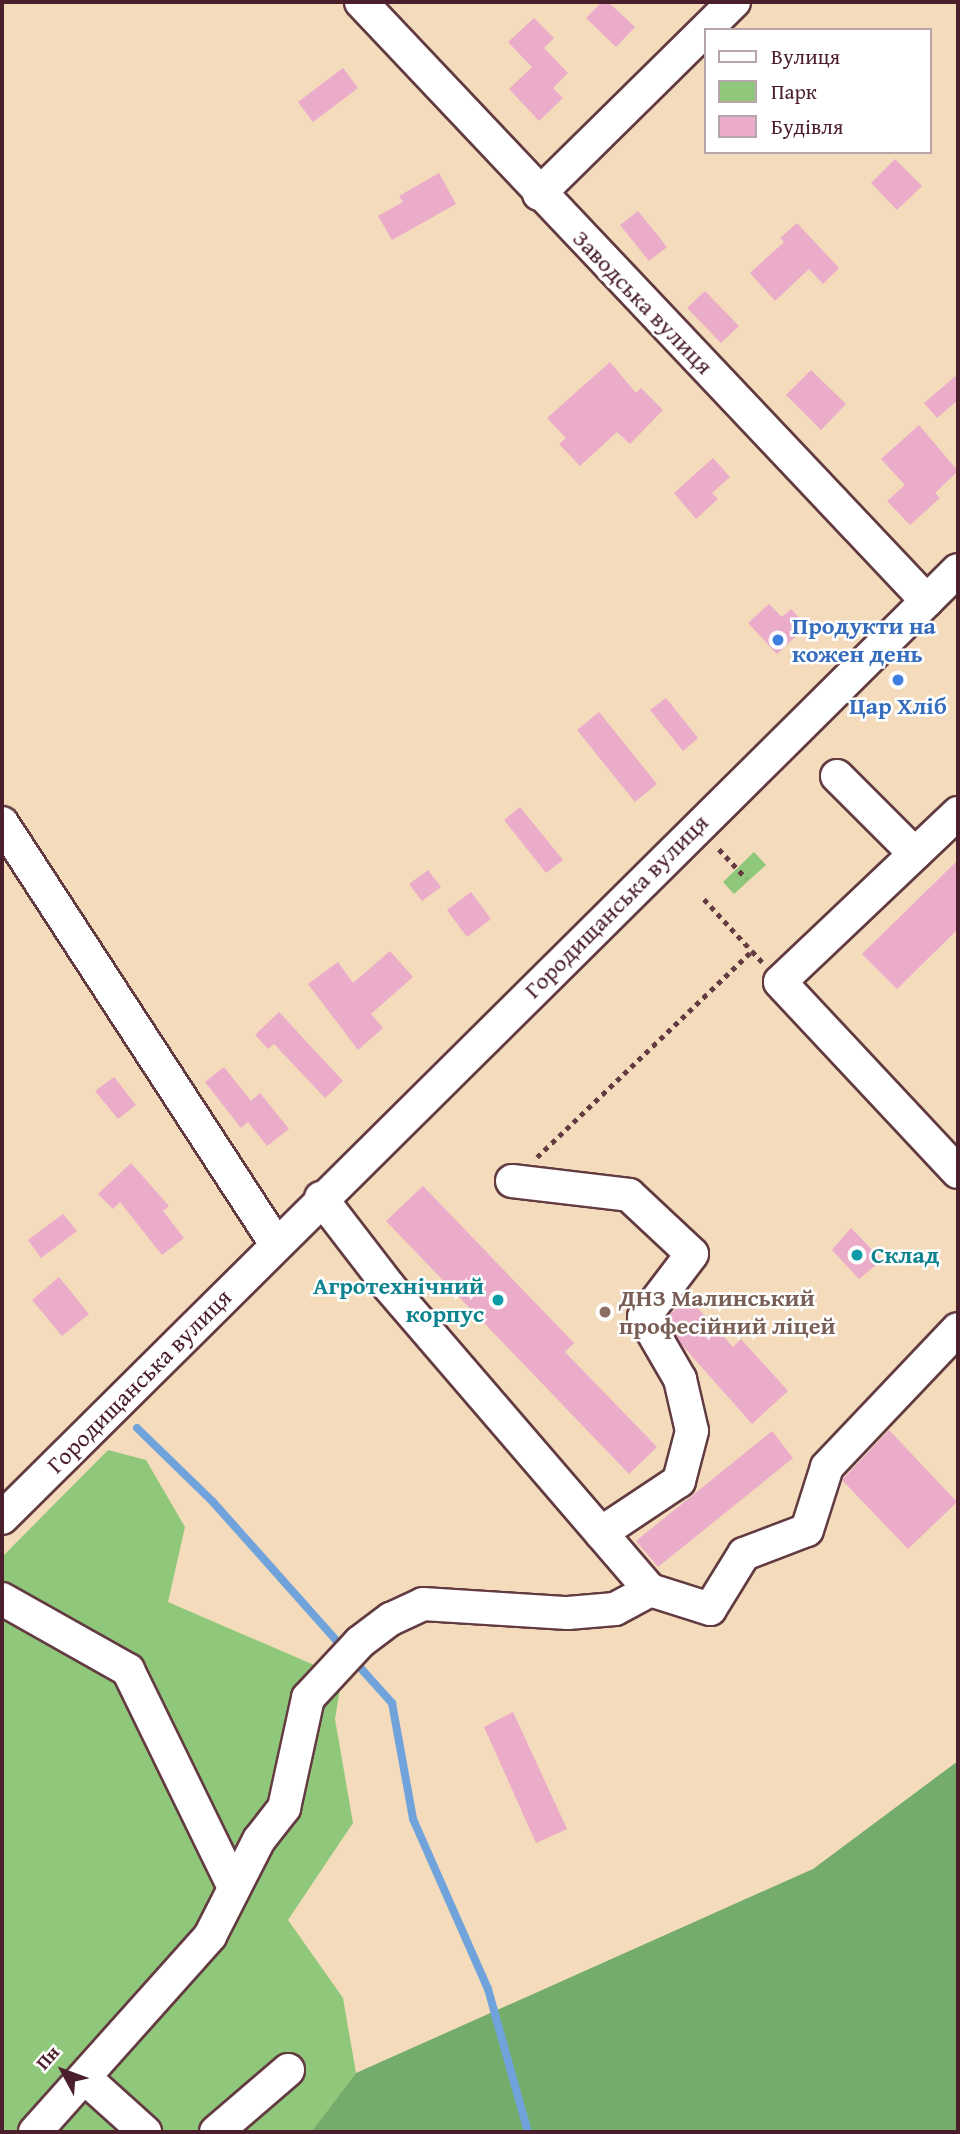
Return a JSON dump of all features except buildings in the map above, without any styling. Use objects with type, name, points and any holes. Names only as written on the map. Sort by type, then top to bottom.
[{"type":"street","name":"Заводська вулиця","points":[[361,2],[539,194],[927,601]]},
{"type":"street","points":[[539,194],[724,5]]},
{"type":"street","name":"Городищанська вулиця","points":[[2,1518],[321,1198],[958,570]]},
{"type":"street","points":[[837,776],[915,854]]},
{"type":"street","points":[[958,813],[780,982],[958,1172]]},
{"type":"street","points":[[2,823],[276,1244]]},
{"type":"street","points":[[512,1181],[629,1195],[692,1254],[644,1317],[680,1379],[692,1431],[679,1481],[601,1533]]},
{"type":"street","points":[[321,1198],[388,1285],[650,1590],[710,1609],[744,1553],[807,1530],[827,1466],[958,1329]]},
{"type":"street","points":[[35,2132],[210,1936],[259,1840],[284,1808],[308,1698],[360,1642],[391,1619],[423,1604],[568,1613],[615,1609],[650,1590]]},
{"type":"street","points":[[2,1599],[128,1670],[234,1887]]},
{"type":"street","points":[[216,2132],[288,2070]]},
{"type":"street","points":[[85,2078],[145,2132]]},
{"type":"path","points":[[719,849],[746,878]]},
{"type":"path","points":[[704,899],[780,982]]},
{"type":"path","points":[[512,1181],[752,951]]},
{"type":"green space","points":[[754,852],[766,865],[734,894],[723,882]]},
{"type":"green space","points":[[108,1450],[146,1460],[185,1527],[168,1602],[342,1677],[335,1719],[353,1823],[288,1920],[343,1998],[356,2073],[311,2132],[2,2132],[2,1557]]},
{"type":"green space","points":[[958,1761],[958,2132],[311,2132],[356,2073],[813,1869]]},
{"type":"waterway","points":[[137,1428],[213,1502],[337,1641]]},
{"type":"waterway","points":[[356,1663],[392,1703],[413,1819],[488,1989],[528,2132]]},
{"type":"place","name":"Продукти на кожен день","points":[[778,640]]},
{"type":"place","name":"Цар Хліб","points":[[898,680]]},
{"type":"place","name":"Склад","points":[[857,1255]]},
{"type":"place","name":"Агротехнічний корпус","points":[[498,1300]]},
{"type":"place","name":"ДНЗ Малинський професійний ліцей","points":[[605,1312]]}]
